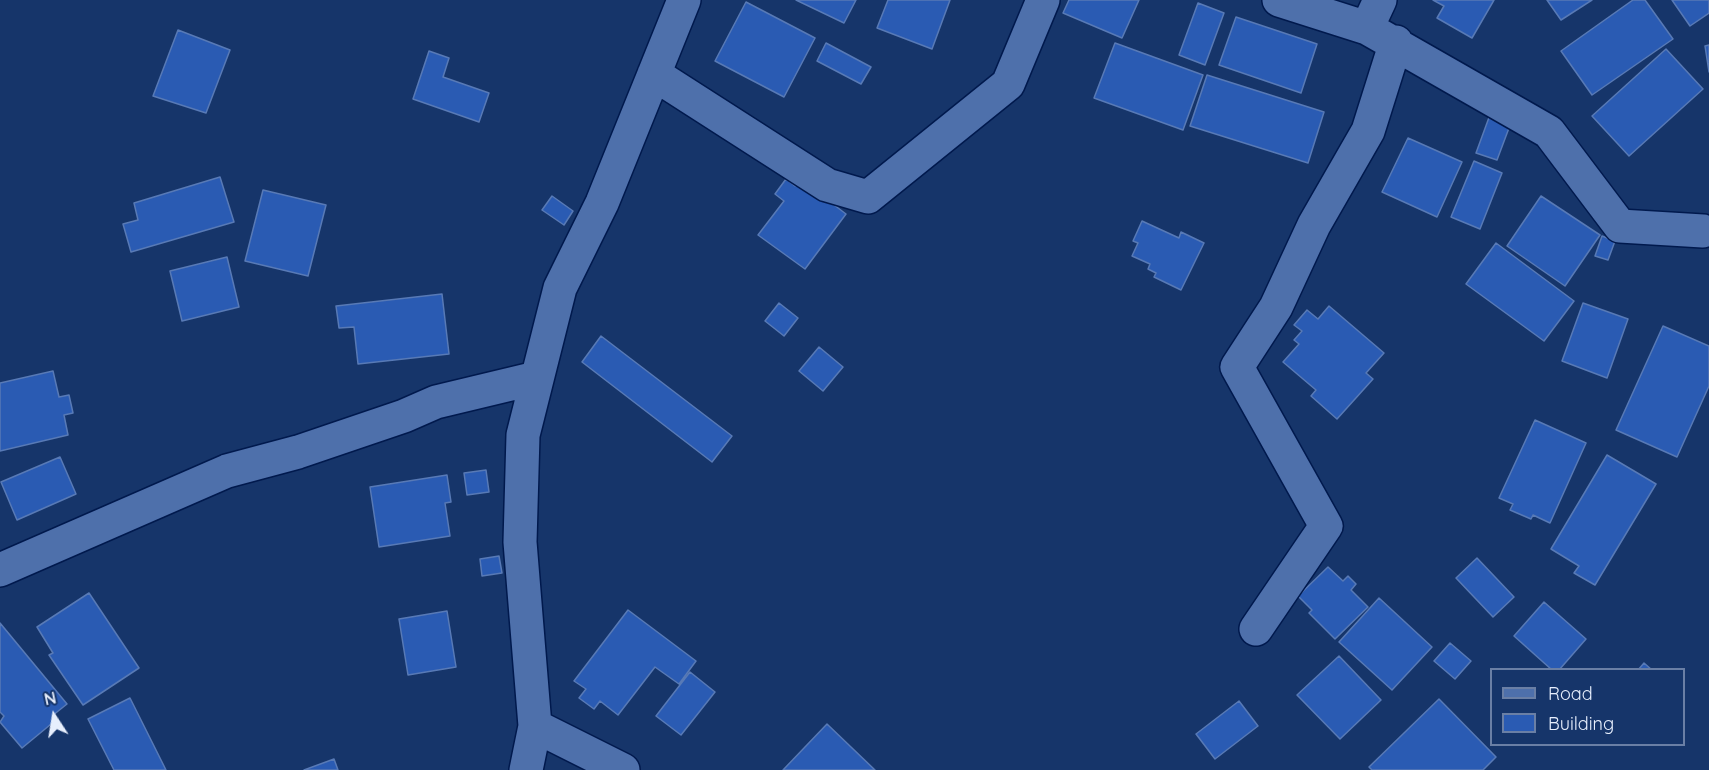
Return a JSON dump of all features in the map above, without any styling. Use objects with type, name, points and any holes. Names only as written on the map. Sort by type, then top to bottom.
[{"type":"street","points":[[654,74],[827,185],[868,197],[1008,84],[1043,0]]},
{"type":"street","points":[[1279,0],[1373,14],[1396,42],[1549,132],[1620,226],[1703,231]]},
{"type":"street","points":[[526,770],[535,726],[520,542],[523,435],[560,288],[602,203],[654,74],[678,2]]},
{"type":"street","points":[[1256,629],[1326,526],[1237,367],[1276,307],[1314,225],[1368,131],[1396,42]]},
{"type":"street","points":[[0,570],[227,471],[298,452],[404,416],[436,402],[536,378]]},
{"type":"street","points":[[535,726],[623,770]]},
{"type":"building","points":[[796,0],[856,0],[844,23]]},
{"type":"building","points":[[888,0],[950,0],[932,49],[877,28]]},
{"type":"building","points":[[1069,0],[1139,0],[1122,38],[1063,13]]},
{"type":"building","points":[[1433,0],[1494,0],[1472,38],[1437,18],[1444,6]]},
{"type":"building","points":[[1547,0],[1592,0],[1561,20]]},
{"type":"building","points":[[1633,0],[1645,0],[1673,39],[1592,95],[1561,51]]},
{"type":"building","points":[[1672,0],[1709,0],[1709,13],[1690,26]]},
{"type":"building","points":[[746,2],[815,38],[784,97],[715,61]]},
{"type":"building","points":[[1198,3],[1224,13],[1205,65],[1179,55]]},
{"type":"building","points":[[1236,17],[1317,44],[1301,93],[1219,65]]},
{"type":"building","points":[[178,30],[230,50],[206,113],[153,96]]},
{"type":"building","points":[[826,43],[871,67],[861,84],[817,61]]},
{"type":"building","points":[[1115,43],[1203,75],[1183,130],[1094,98]]},
{"type":"building","points":[[1709,45],[1709,72],[1705,46]]},
{"type":"building","points":[[1666,49],[1703,89],[1629,156],[1592,116]]},
{"type":"building","points":[[429,51],[449,58],[443,77],[489,93],[479,122],[413,99]]},
{"type":"building","points":[[1207,75],[1324,112],[1308,163],[1190,126]]},
{"type":"building","points":[[1491,112],[1512,120],[1497,160],[1476,153]]},
{"type":"building","points":[[1408,138],[1462,162],[1437,217],[1382,192]]},
{"type":"building","points":[[1474,161],[1502,173],[1480,229],[1451,217]]},
{"type":"building","points":[[220,177],[234,222],[131,252],[123,224],[138,220],[134,203]]},
{"type":"building","points":[[786,179],[795,186],[800,179],[846,214],[805,269],[758,235],[784,201],[775,194]]},
{"type":"building","points":[[263,190],[326,205],[308,276],[245,261]]},
{"type":"building","points":[[552,196],[573,211],[564,225],[542,210]]},
{"type":"building","points":[[1541,196],[1600,235],[1565,286],[1507,246]]},
{"type":"building","points":[[1142,221],[1179,238],[1181,232],[1204,243],[1181,290],[1154,277],[1156,273],[1148,269],[1150,264],[1132,256],[1138,243],[1133,241]]},
{"type":"building","points":[[1602,236],[1615,241],[1608,260],[1595,256]]},
{"type":"building","points":[[1496,243],[1574,301],[1544,341],[1466,284]]},
{"type":"building","points":[[227,257],[239,307],[182,321],[170,271]]},
{"type":"building","points":[[442,294],[449,354],[358,364],[354,327],[339,328],[336,306]]},
{"type":"building","points":[[779,303],[798,318],[784,336],[765,321]]},
{"type":"building","points":[[1583,303],[1628,319],[1607,378],[1562,361]]},
{"type":"building","points":[[1329,306],[1384,353],[1366,373],[1373,379],[1337,419],[1311,396],[1316,390],[1283,362],[1299,344],[1294,340],[1302,331],[1294,325],[1307,310],[1318,319]]},
{"type":"building","points":[[1663,326],[1709,346],[1709,386],[1677,457],[1616,430]]},
{"type":"building","points":[[601,336],[732,436],[712,462],[582,362]]},
{"type":"building","points":[[819,347],[843,367],[823,391],[799,371]]},
{"type":"building","points":[[53,371],[59,397],[69,395],[73,413],[64,415],[68,435],[0,451],[0,383]]},
{"type":"building","points":[[1535,420],[1586,443],[1550,523],[1533,515],[1531,519],[1510,510],[1513,504],[1499,498]]},
{"type":"building","points":[[1607,455],[1656,484],[1595,585],[1574,573],[1579,566],[1551,549]]},
{"type":"building","points":[[60,457],[76,494],[17,520],[1,482]]},
{"type":"building","points":[[486,470],[489,492],[467,495],[464,473]]},
{"type":"building","points":[[447,475],[451,502],[445,503],[450,536],[379,547],[370,487]]},
{"type":"building","points":[[499,556],[502,573],[482,576],[480,559]]},
{"type":"building","points":[[1477,558],[1514,597],[1493,617],[1456,578]]},
{"type":"building","points":[[1328,567],[1343,581],[1348,576],[1356,584],[1351,590],[1368,607],[1335,639],[1309,613],[1312,610],[1298,596]]},
{"type":"building","points":[[89,593],[139,668],[83,705],[49,655],[53,653],[37,627]]},
{"type":"building","points":[[1379,598],[1432,647],[1392,690],[1339,642]]},
{"type":"building","points":[[1544,602],[1586,639],[1561,668],[1550,668],[1514,636]]},
{"type":"building","points":[[628,610],[696,661],[679,684],[655,667],[618,715],[600,701],[594,709],[579,698],[586,689],[574,681]]},
{"type":"building","points":[[447,611],[456,667],[408,675],[399,619]]},
{"type":"building","points":[[0,623],[67,704],[52,716],[56,720],[22,748],[0,722],[4,716],[0,712]]},
{"type":"building","points":[[1450,643],[1471,661],[1455,679],[1434,661]]},
{"type":"building","points":[[1339,656],[1381,700],[1340,739],[1297,695]]},
{"type":"building","points":[[1644,663],[1650,668],[1640,668]]},
{"type":"building","points":[[690,672],[715,692],[681,735],[656,716]]},
{"type":"building","points":[[130,698],[166,770],[114,770],[88,719]]},
{"type":"building","points":[[1439,699],[1496,757],[1483,770],[1372,770],[1369,767]]},
{"type":"building","points":[[1239,701],[1258,726],[1215,759],[1196,734]]},
{"type":"building","points":[[827,724],[875,770],[783,770]]},
{"type":"building","points":[[334,759],[338,770],[304,770]]}]
